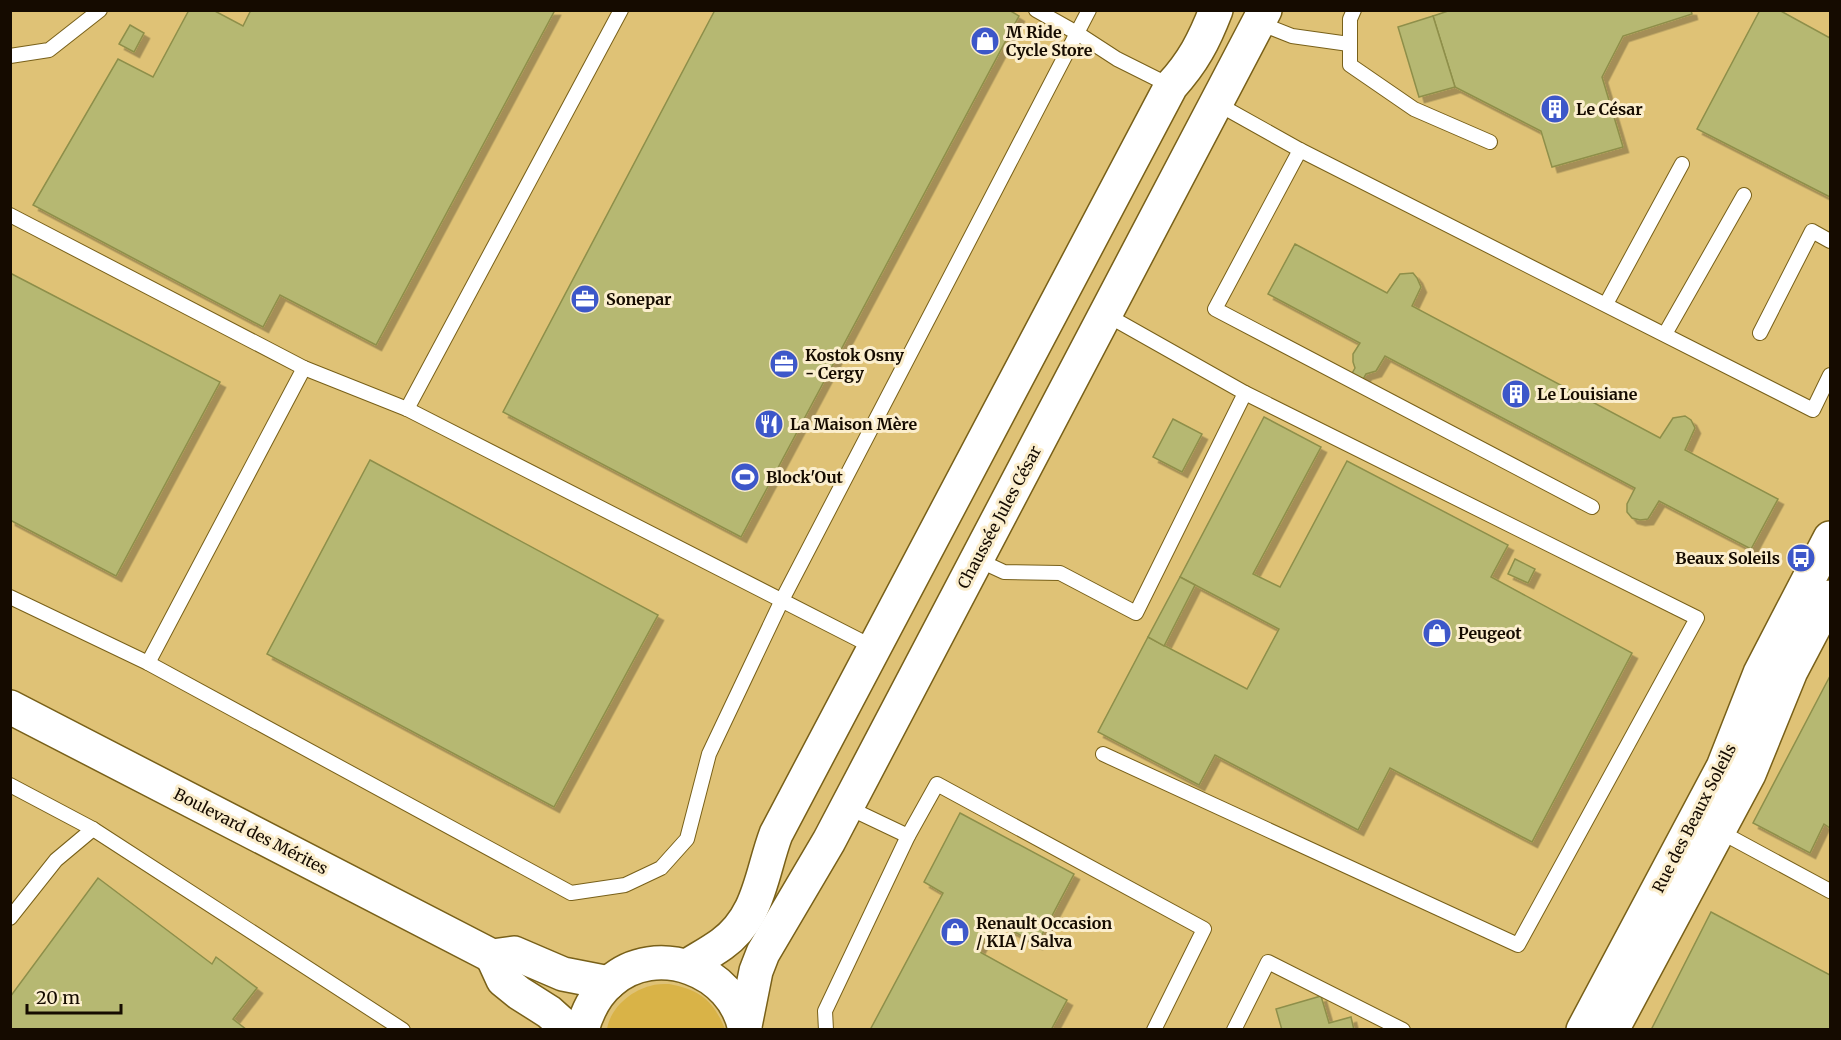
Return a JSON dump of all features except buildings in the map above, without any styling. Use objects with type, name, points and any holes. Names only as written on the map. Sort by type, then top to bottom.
[{"type":"main road","points":[[687,966],[722,944],[752,912],[776,834],[1171,86],[1194,59],[1216,10]]},
{"type":"main road","name":"Chaussée Jules César","points":[[745,1028],[756,971],[763,953],[847,807],[1262,17]]},
{"type":"main road","name":"Rue des Beaux Soleils","points":[[1612,1029],[1707,825],[1723,768],[1760,673],[1830,538]]},
{"type":"main road","name":"Rue des Beaux Soleils","points":[[1583,1029],[1707,825],[1749,774],[1791,671],[1830,597]]},
{"type":"main road","name":"Boulevard des Mérites","points":[[10,707],[492,956],[514,953],[563,974],[609,983]]},
{"type":"main road","points":[[492,956],[503,980],[549,1012],[568,1029]]},
{"type":"main road","points":[[582,1029],[591,1006],[609,983],[629,970],[661,962],[687,966],[706,974],[718,983],[737,1008],[745,1028]]},
{"type":"lane","points":[[10,56],[49,50],[99,10]]},
{"type":"lane","points":[[407,410],[621,10]]},
{"type":"lane","points":[[1035,10],[1077,33],[1117,59],[1171,86]]},
{"type":"lane","points":[[10,597],[148,663],[571,893],[625,885],[661,868],[687,839],[709,754],[782,600],[1089,10]]},
{"type":"lane","points":[[1354,10],[1350,19],[1350,65],[1414,109],[1490,142]]},
{"type":"lane","points":[[1262,17],[1292,36],[1349,44]]},
{"type":"lane","points":[[1216,103],[1300,150],[1813,410],[1830,375]]},
{"type":"lane","points":[[1300,150],[1215,309],[1592,507]]},
{"type":"lane","points":[[1606,304],[1682,164]]},
{"type":"lane","points":[[1665,333],[1744,195]]},
{"type":"lane","points":[[10,215],[304,368],[407,410],[873,647]]},
{"type":"lane","points":[[1760,333],[1812,231],[1830,241]]},
{"type":"lane","points":[[1103,754],[1518,945],[1697,618],[1245,393],[1105,314]]},
{"type":"lane","points":[[148,663],[304,368]]},
{"type":"lane","points":[[976,559],[1004,572],[1060,573],[1136,613],[1245,393]]},
{"type":"lane","points":[[826,1029],[825,1011],[908,836],[937,784],[1204,929],[1154,1029]]},
{"type":"lane","points":[[10,786],[93,830],[403,1029]]},
{"type":"lane","points":[[847,807],[908,836]]},
{"type":"lane","points":[[1707,825],[1830,891]]},
{"type":"lane","points":[[10,918],[56,860],[93,830]]},
{"type":"lane","points":[[1234,1029],[1268,962],[1403,1029]]},
{"type":"shaded area","points":[[11,11],[1830,11],[1830,1029],[11,1029]]},
{"type":"shaded area","points":[[657,984],[669,984],[689,989],[704,998],[716,1011],[725,1029],[607,1029],[612,1015],[628,997],[643,988]]},
{"type":"place","name":"M Ride Cycle Store","points":[[985,41]]},
{"type":"place","name":"Le César","points":[[1555,109]]},
{"type":"place","name":"Sonepar","points":[[585,299]]},
{"type":"place","name":"Kostok Osny - Cergy","points":[[784,364]]},
{"type":"place","name":"Le Louisiane","points":[[1516,394]]},
{"type":"place","name":"La Maison Mère","points":[[769,424]]},
{"type":"place","name":"Block'Out","points":[[745,477]]},
{"type":"place","name":"Beaux Soleils","points":[[1801,558]]},
{"type":"place","name":"Peugeot","points":[[1437,633]]},
{"type":"place","name":"Renault Occasion / KIA / Salva","points":[[955,932]]}]
